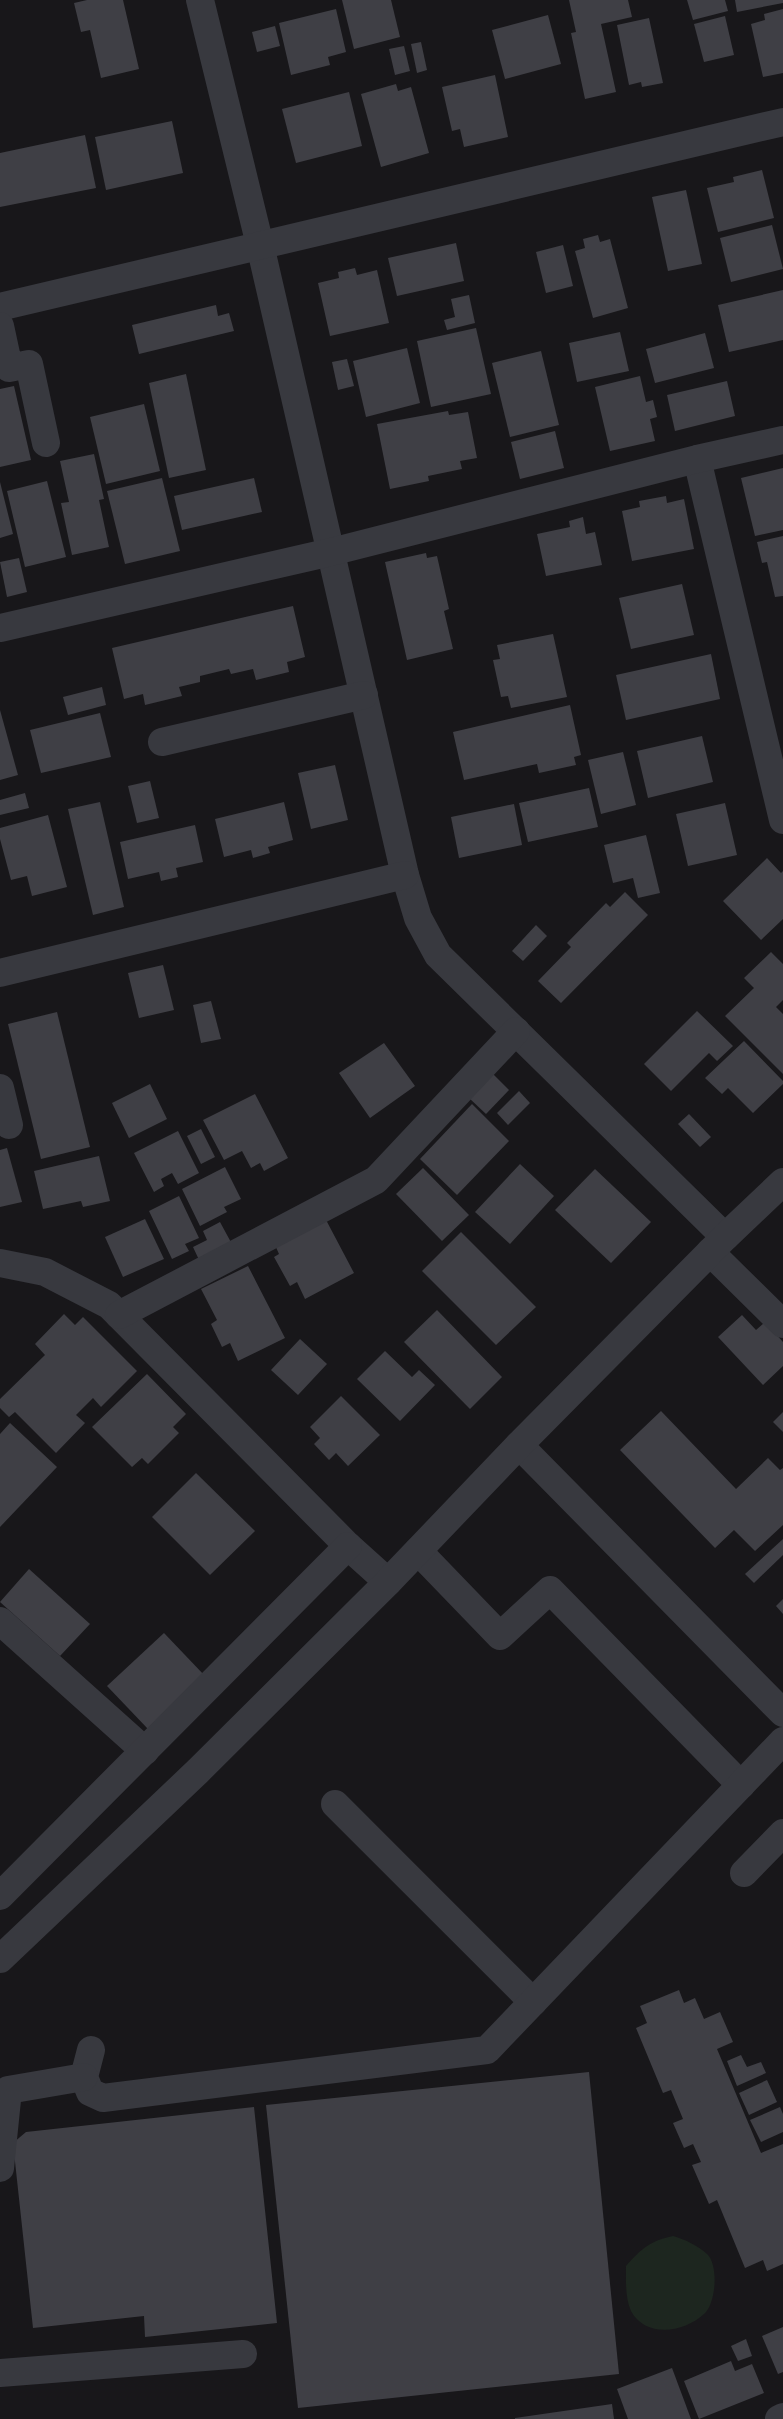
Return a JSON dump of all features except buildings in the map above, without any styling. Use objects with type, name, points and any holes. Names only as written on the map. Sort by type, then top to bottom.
[{"type":"street","points":[[200,0],[260,245],[405,875],[418,918],[438,955],[516,1031],[718,1245],[783,1324]]},
{"type":"street","points":[[0,307],[783,122]]},
{"type":"street","points":[[0,326],[9,368],[29,364],[46,443]]},
{"type":"street","points":[[0,628],[331,552],[697,459],[783,440]]},
{"type":"street","points":[[697,459],[783,820]]},
{"type":"street","points":[[162,742],[364,695]]},
{"type":"street","points":[[0,973],[405,875]]},
{"type":"street","points":[[119,1315],[376,1180],[516,1031]]},
{"type":"street","points":[[0,1088],[9,1125]]},
{"type":"street","points":[[0,1960],[51,1913],[388,1582],[519,1445],[783,1182]]},
{"type":"street","points":[[0,1263],[45,1272],[109,1305],[348,1546],[388,1582]]},
{"type":"street","points":[[519,1445],[783,1713]]},
{"type":"street","points":[[0,1896],[348,1546]]},
{"type":"street","points":[[418,1551],[500,1636],[550,1590],[741,1785]]},
{"type":"street","points":[[0,1620],[145,1751]]},
{"type":"street","points":[[91,2050],[84,2077],[90,2092],[103,2098],[487,2050],[783,1741]]},
{"type":"street","points":[[335,1804],[533,2002]]},
{"type":"street","points":[[744,1873],[783,1833]]},
{"type":"street","points":[[0,2168],[8,2090],[84,2077]]},
{"type":"street","points":[[0,2373],[243,2354]]},
{"type":"street","points":[[779,2419],[783,2417]]},
{"type":"shaded area","points":[[673,2236],[695,2245],[711,2259],[714,2275],[713,2294],[708,2309],[696,2320],[677,2328],[656,2329],[646,2326],[631,2311],[627,2295],[626,2266],[647,2246],[658,2240]]}]
